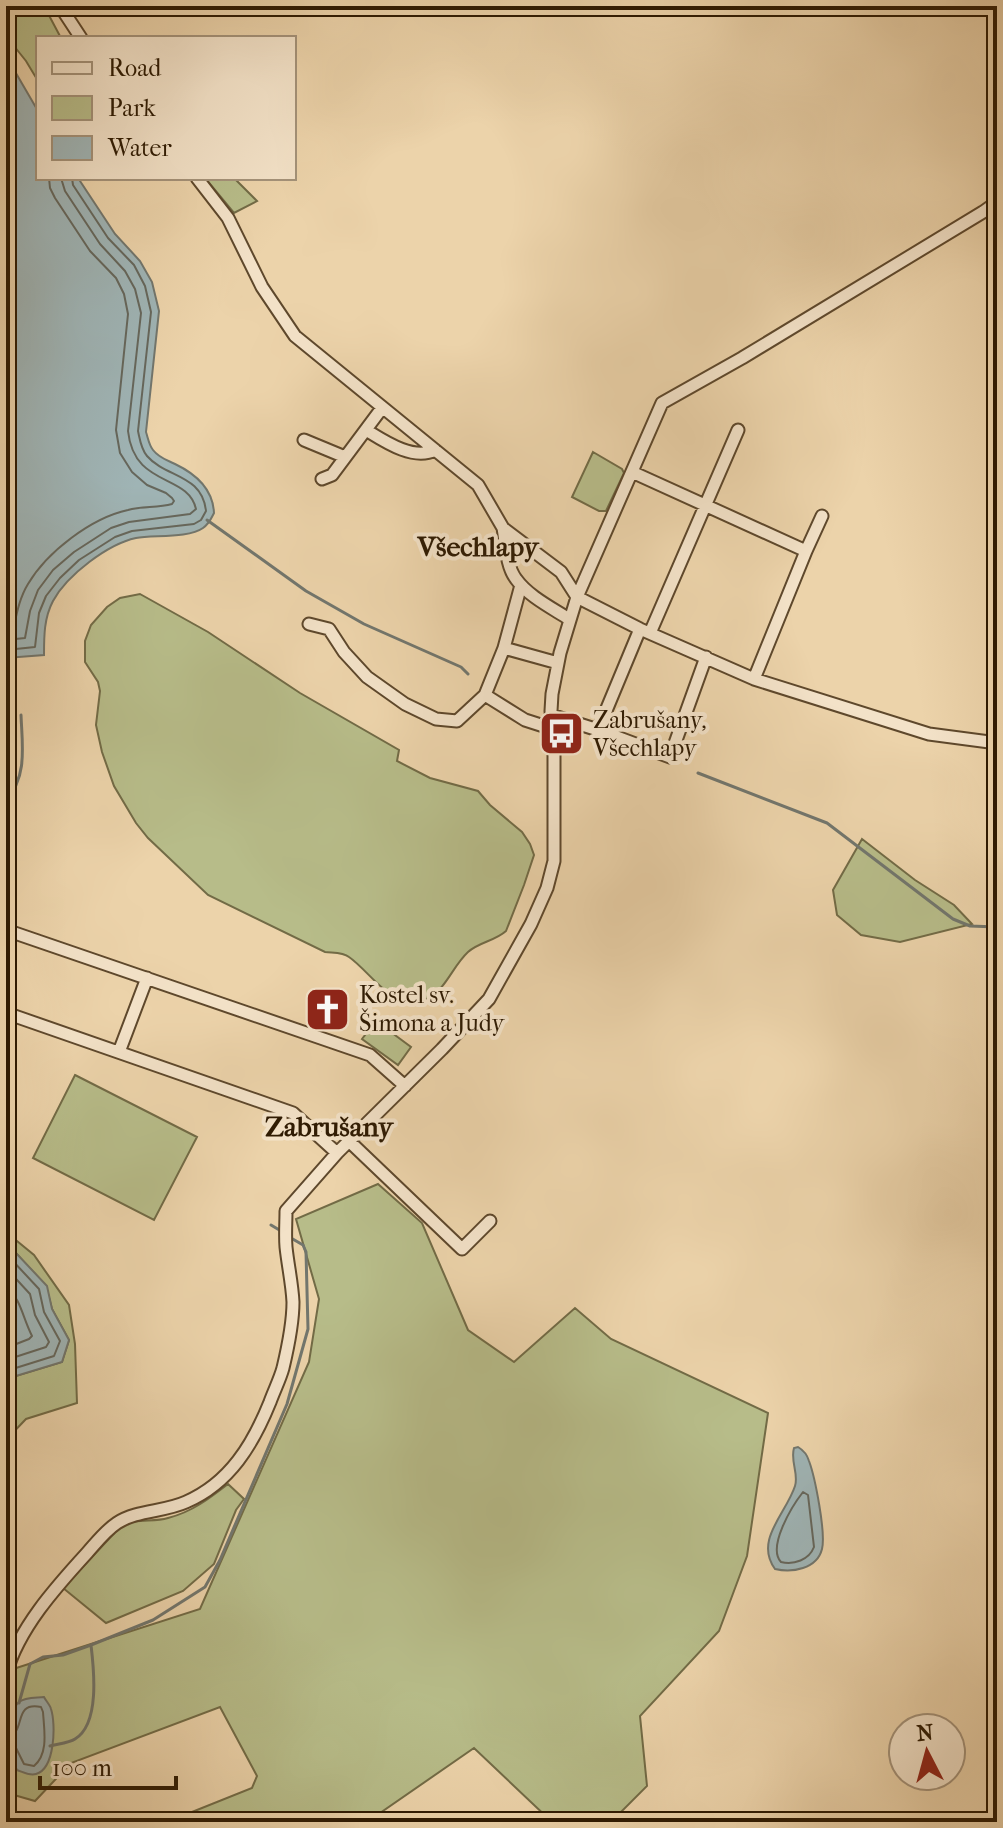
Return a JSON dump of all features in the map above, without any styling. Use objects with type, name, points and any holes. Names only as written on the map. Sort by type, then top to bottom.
[{"type":"street","points":[[60,6],[80,36]]},
{"type":"street","points":[[199,180],[228,218],[262,287],[295,336],[478,485],[503,528],[514,577],[569,619]]},
{"type":"street","points":[[6,1674],[9,1661],[23,1635],[56,1587],[104,1534],[129,1517],[187,1502],[206,1491],[225,1476],[247,1450],[282,1372],[292,1322],[286,1211],[337,1153],[489,999],[531,924],[547,888],[554,861],[552,694],[569,619],[662,403],[742,358],[997,202]]},
{"type":"street","points":[[322,479],[332,475],[382,408]]},
{"type":"street","points":[[366,430],[407,451],[427,454],[435,450]]},
{"type":"street","points":[[598,730],[706,505],[738,430]]},
{"type":"street","points":[[304,440],[345,457]]},
{"type":"street","points":[[632,472],[806,551]]},
{"type":"street","points":[[754,679],[822,516]]},
{"type":"street","points":[[503,528],[561,572],[577,597],[754,679],[929,734],[997,743]]},
{"type":"street","points":[[309,624],[329,629],[344,652],[367,677],[405,704],[436,719],[457,721],[485,695],[504,648],[521,585]]},
{"type":"street","points":[[504,648],[558,663]]},
{"type":"street","points":[[551,715],[670,757],[706,657]]},
{"type":"street","points":[[485,695],[525,720],[553,729]]},
{"type":"street","points":[[6,930],[370,1055],[405,1086]]},
{"type":"street","points":[[119,1052],[147,978]]},
{"type":"street","points":[[6,1013],[293,1113],[337,1153]]},
{"type":"street","points":[[349,1141],[462,1249],[490,1221]]},
{"type":"green space","points":[[6,6],[44,6],[60,36],[36,36],[36,78],[6,36]]},
{"type":"green space","points":[[207,180],[236,180],[257,201],[234,213]]},
{"type":"green space","points":[[593,452],[624,473],[606,511],[599,511],[572,497]]},
{"type":"green space","points":[[140,594],[208,632],[300,693],[399,750],[397,761],[430,778],[478,791],[522,832],[534,855],[506,931],[468,952],[445,983],[427,999],[416,1003],[405,1002],[385,990],[347,955],[325,952],[208,895],[136,823],[114,786],[102,752],[96,725],[100,691],[85,662],[85,641],[91,625],[107,607],[120,598]]},
{"type":"green space","points":[[862,839],[915,880],[954,905],[972,924],[900,942],[861,935],[837,915],[833,890]]},
{"type":"green space","points":[[376,1021],[411,1047],[398,1065],[362,1039]]},
{"type":"green space","points":[[75,1075],[197,1137],[154,1220],[33,1158]]},
{"type":"green space","points":[[378,1184],[422,1223],[468,1330],[514,1362],[575,1308],[611,1339],[768,1413],[747,1556],[719,1631],[640,1716],[647,1786],[611,1822],[552,1822],[474,1748],[367,1822],[167,1822],[252,1788],[257,1776],[220,1707],[71,1763],[35,1801],[7,1793],[10,1670],[200,1609],[309,1362],[319,1299],[296,1219]]},
{"type":"green space","points":[[6,1232],[34,1255],[69,1305],[75,1344],[77,1403],[26,1419],[6,1440],[6,1379],[62,1362],[69,1340],[52,1309],[46,1286],[16,1253],[6,1249]]},
{"type":"green space","points":[[228,1484],[244,1499],[236,1510],[214,1564],[183,1591],[106,1623],[63,1588],[120,1527],[185,1512]]},
{"type":"water","points":[[6,56],[36,108],[36,180],[79,180],[115,234],[140,261],[152,282],[159,311],[146,432],[155,453],[183,468],[202,484],[210,497],[214,513],[207,525],[197,531],[136,538],[101,554],[78,571],[53,601],[46,621],[44,655],[6,658]]},
{"type":"water","points":[[6,1249],[16,1253],[47,1286],[52,1309],[69,1340],[62,1362],[6,1379]]},
{"type":"water","points":[[798,1447],[807,1456],[814,1479],[821,1518],[822,1549],[815,1561],[803,1568],[775,1569],[769,1558],[770,1537],[795,1486],[793,1453],[794,1448]]},
{"type":"water","points":[[44,1697],[53,1716],[50,1755],[42,1770],[28,1774],[17,1770],[11,1759],[11,1721],[19,1702]]},
{"type":"waterway","points":[[207,520],[306,591],[364,624],[461,667],[468,674]]},
{"type":"waterway","points":[[6,799],[21,771],[21,715]]},
{"type":"waterway","points":[[698,773],[827,823],[953,919],[970,926],[997,927]]},
{"type":"waterway","points":[[271,1225],[281,1231]]},
{"type":"waterway","points":[[50,1746],[75,1739],[88,1722],[94,1696],[91,1645],[153,1620],[205,1587],[220,1560],[287,1404],[308,1329],[306,1252],[303,1245],[291,1238]]},
{"type":"waterway","points":[[19,1703],[30,1664],[43,1657],[63,1655],[91,1645]]},
{"type":"place","name":"Zabrušany, Všechlapy","points":[[562,734]]},
{"type":"place","name":"Kostel sv. Šimona a Judy","points":[[328,1009]]},
{"type":"district","name":"Všechlapy","points":[[478,546]]},
{"type":"district","name":"Zabrušany","points":[[329,1126]]}]
